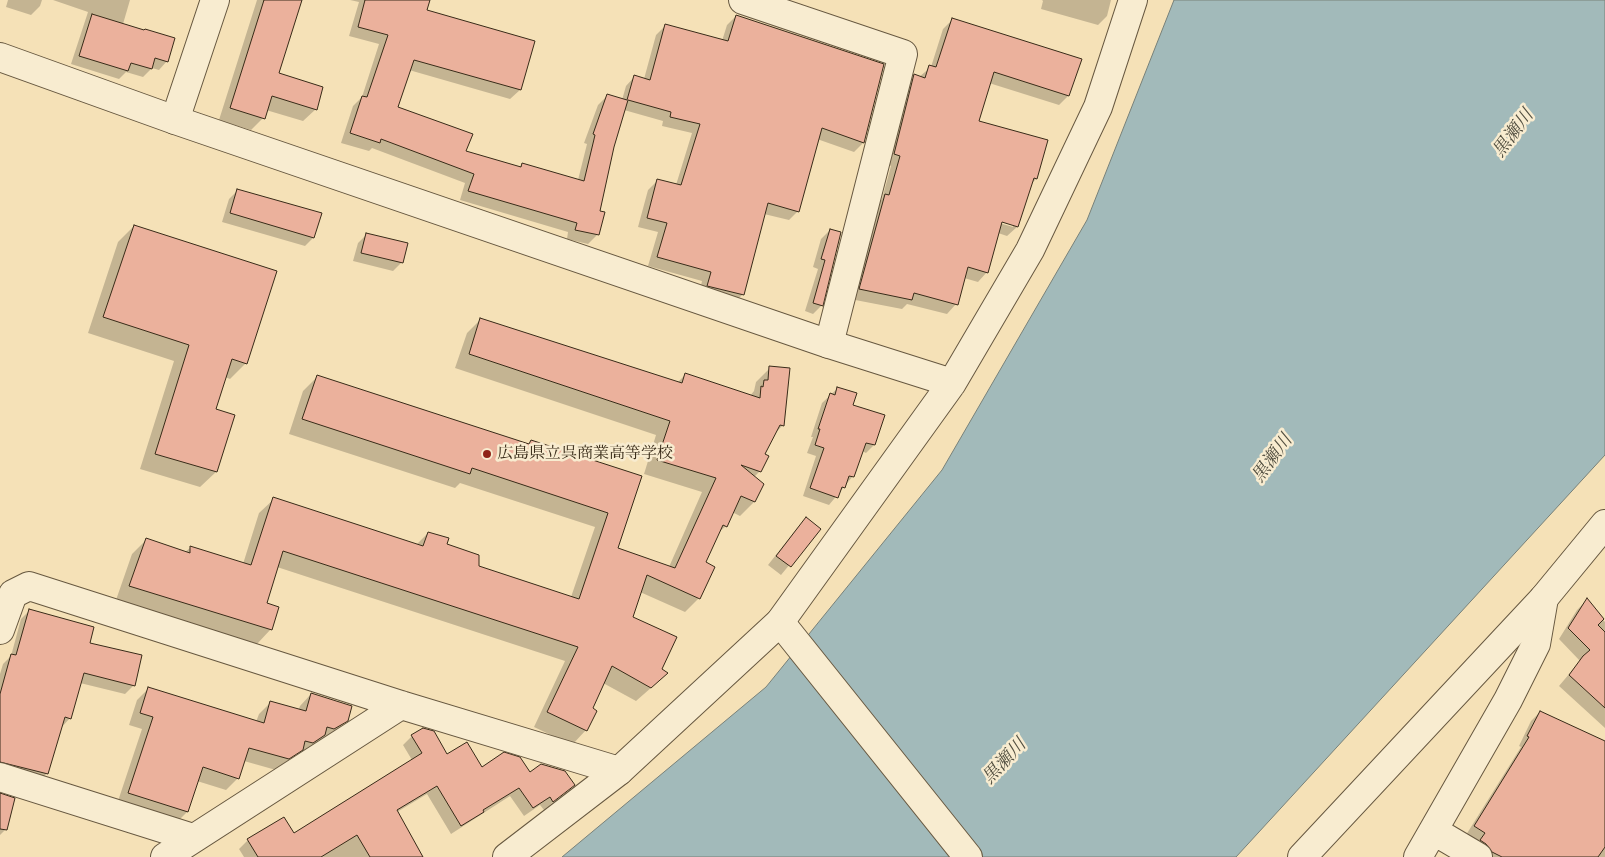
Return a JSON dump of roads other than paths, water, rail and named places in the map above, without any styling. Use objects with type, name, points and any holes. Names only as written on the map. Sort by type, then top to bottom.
[{"type":"street","points":[[175,120],[215,0]]},
{"type":"street","points":[[742,0],[903,54],[829,344]]},
{"type":"street","points":[[507,857],[619,771],[786,630],[952,383],[1030,250],[1098,107],[1133,0]]},
{"type":"street","points":[[0,57],[175,120],[829,344],[952,383]]},
{"type":"street","points":[[1302,857],[1544,598],[1605,524]]},
{"type":"street","points":[[0,630],[13,594],[29,586],[402,705],[619,771]]},
{"type":"street","points":[[1418,857],[1508,700],[1536,644],[1544,598]]},
{"type":"street","points":[[786,630],[968,857]]},
{"type":"street","points":[[165,857],[402,705]]},
{"type":"street","points":[[0,777],[193,838]]},
{"type":"street","points":[[1434,831],[1478,857]]},
{"type":"water","name":"黒瀬川","points":[[1174,0],[1605,0],[1605,455],[1236,857],[562,857],[766,687],[942,470],[1087,220]]},
{"type":"place","name":"広島県立呉商業高等学校","points":[[487,454]]}]
